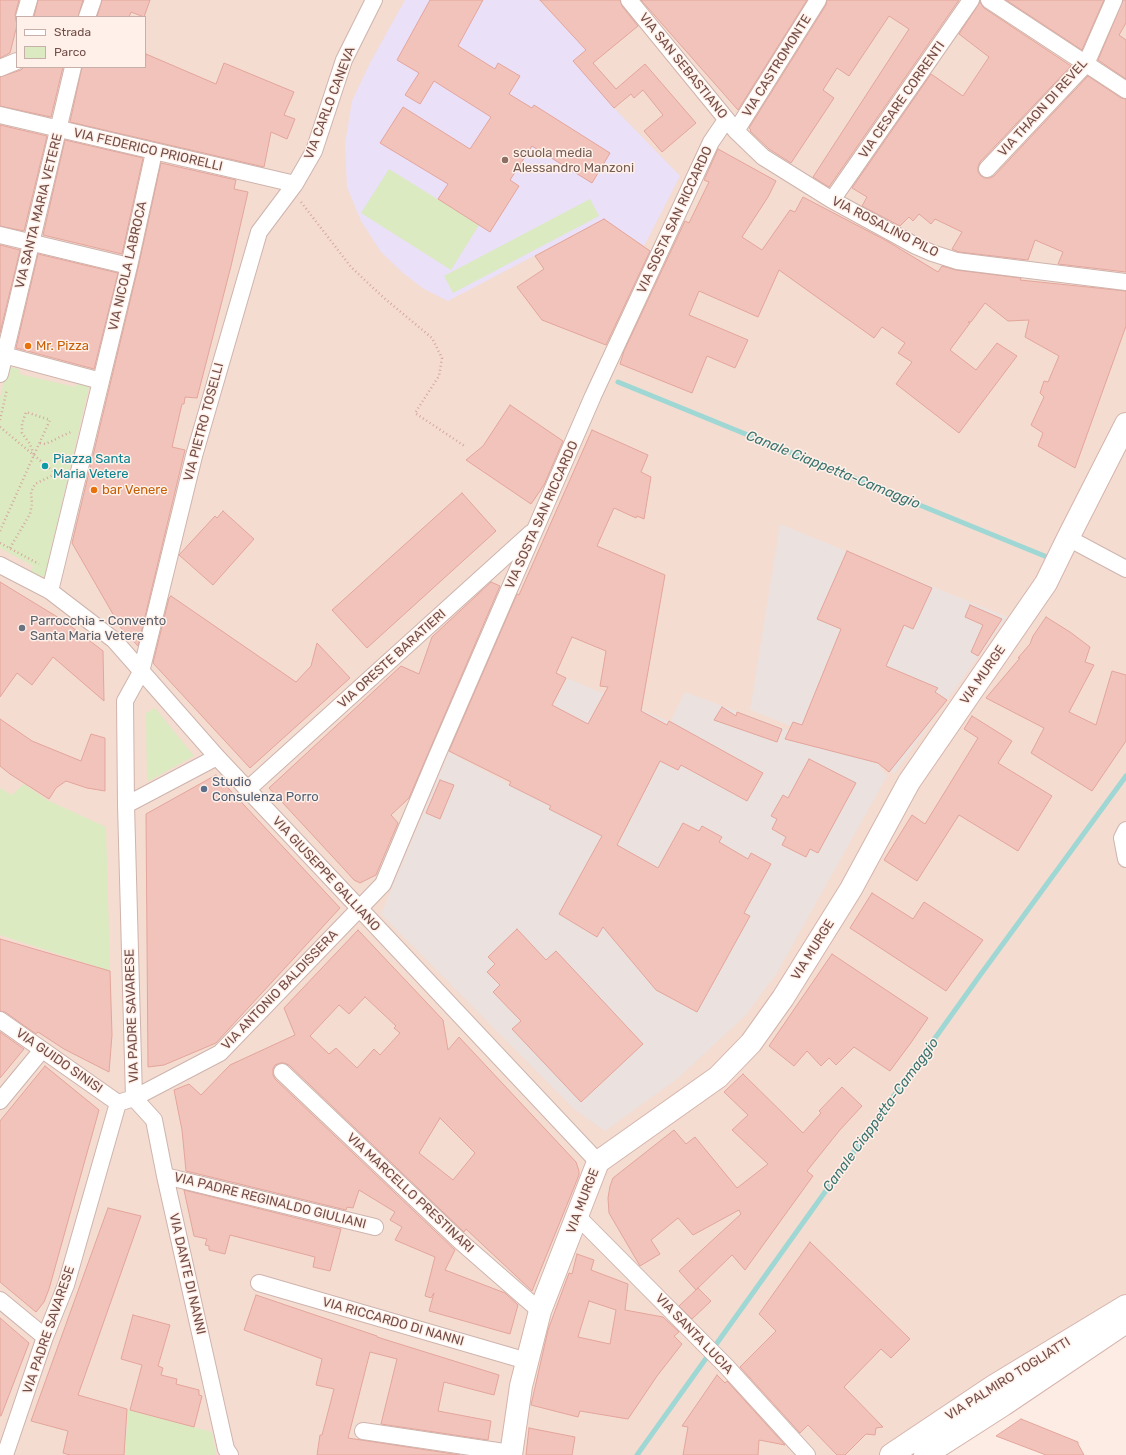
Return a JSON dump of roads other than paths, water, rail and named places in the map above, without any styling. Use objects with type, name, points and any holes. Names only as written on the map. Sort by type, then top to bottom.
[{"type":"street","points":[[24,16],[29,0]]},
{"type":"street","points":[[87,16],[92,0]]},
{"type":"street","name":"VIA CARLO CANEVA","points":[[293,186],[314,151],[344,60],[374,0]]},
{"type":"street","name":"VIA SAN SEBASTIANO","points":[[629,0],[731,126]]},
{"type":"street","name":"VIA CASTROMONTE","points":[[731,126],[818,0]]},
{"type":"street","name":"VIA CESARE CORRENTI","points":[[832,200],[971,0]]},
{"type":"street","points":[[989,0],[1126,90]]},
{"type":"street","name":"VIA THAON DI REVEL","points":[[987,170],[1086,64],[1114,0]]},
{"type":"street","name":"VIA SANTA MARIA VETERE","points":[[2,355],[73,68]]},
{"type":"street","name":"VIA FEDERICO PRIORELLI","points":[[0,115],[293,186]]},
{"type":"street","name":"VIA ROSALINO PILO","points":[[731,126],[763,157],[832,200],[916,246],[932,253],[957,261],[1126,282]]},
{"type":"street","name":"VIA SOSTA SAN RICCARDO","points":[[358,908],[383,884],[535,529],[597,389],[711,142],[731,126]]},
{"type":"street","name":"VIA NICOLA LABROCA","points":[[101,381],[129,266],[154,152]]},
{"type":"street","name":"VIA PIETRO TOSELLI","points":[[141,672],[194,456],[259,232],[293,186]]},
{"type":"street","points":[[0,235],[129,266]]},
{"type":"street","points":[[0,565],[50,592],[101,381],[2,355],[4,378]]},
{"type":"street","name":"VIA MURGE","points":[[511,1454],[521,1386],[540,1311],[598,1162],[718,1077],[751,1043],[783,998],[851,889],[909,782],[1046,584],[1066,541],[1126,424]]},
{"type":"street","name":"VIA ORESTE BARATIERI","points":[[248,790],[535,529]]},
{"type":"street","points":[[1066,541],[1126,569]]},
{"type":"street","name":"VIA GIUSEPPE GALLIANO","points":[[50,592],[114,640],[217,757],[598,1162]]},
{"type":"street","name":"VIA PADRE SAVARESE","points":[[5,1455],[45,1337],[66,1285],[118,1103],[134,1098],[126,805],[125,701],[141,672]]},
{"type":"street","points":[[126,805],[217,757]]},
{"type":"street","points":[[1126,830],[1122,838],[1126,859]]},
{"type":"street","name":"VIA ANTONIO BALDISSERA","points":[[134,1098],[220,1053],[358,908]]},
{"type":"street","name":"VIA GUIDO SINISI","points":[[0,1020],[118,1103]]},
{"type":"street","points":[[0,1101],[42,1050]]},
{"type":"street","name":"VIA MARCELLO PRESTINARI","points":[[282,1072],[461,1242],[540,1311]]},
{"type":"street","name":"VIA DANTE DI NANNI","points":[[134,1098],[154,1120],[165,1176],[226,1449],[230,1455]]},
{"type":"street","name":"VIA PADRE REGINALDO GIULIANI","points":[[165,1176],[375,1227]]},
{"type":"street","name":"VIA SANTA LUCIA","points":[[577,1216],[726,1366],[807,1455]]},
{"type":"street","name":"VIA RICCARDO DI NANNI","points":[[259,1283],[527,1361]]},
{"type":"street","points":[[0,1300],[45,1337]]},
{"type":"street","name":"VIA PALMIRO TOGLIATTI","points":[[891,1455],[994,1386],[1126,1306]]},
{"type":"street","name":"VIA PALMIRO TOGLIATTI","points":[[925,1455],[1004,1406],[1126,1322]]},
{"type":"street","points":[[363,1431],[511,1454]]},
{"type":"waterway","name":"Canale Ciappetta-Camaggio","points":[[618,382],[1047,557]]},
{"type":"waterway","name":"Canale Ciappetta-Camaggio","points":[[637,1455],[978,978],[1126,776]]},
{"type":"place","name":"scuola media Alessandro Manzoni","points":[[505,160]]},
{"type":"place","name":"Mr. Pizza","points":[[28,346]]},
{"type":"place","name":"Piazza Santa Maria Vetere","points":[[45,466]]},
{"type":"place","name":"bar Venere","points":[[94,490]]},
{"type":"place","name":"Parrocchia - Convento Santa Maria Vetere","points":[[22,628]]},
{"type":"place","name":"Studio Consulenza Porro","points":[[204,789]]}]
